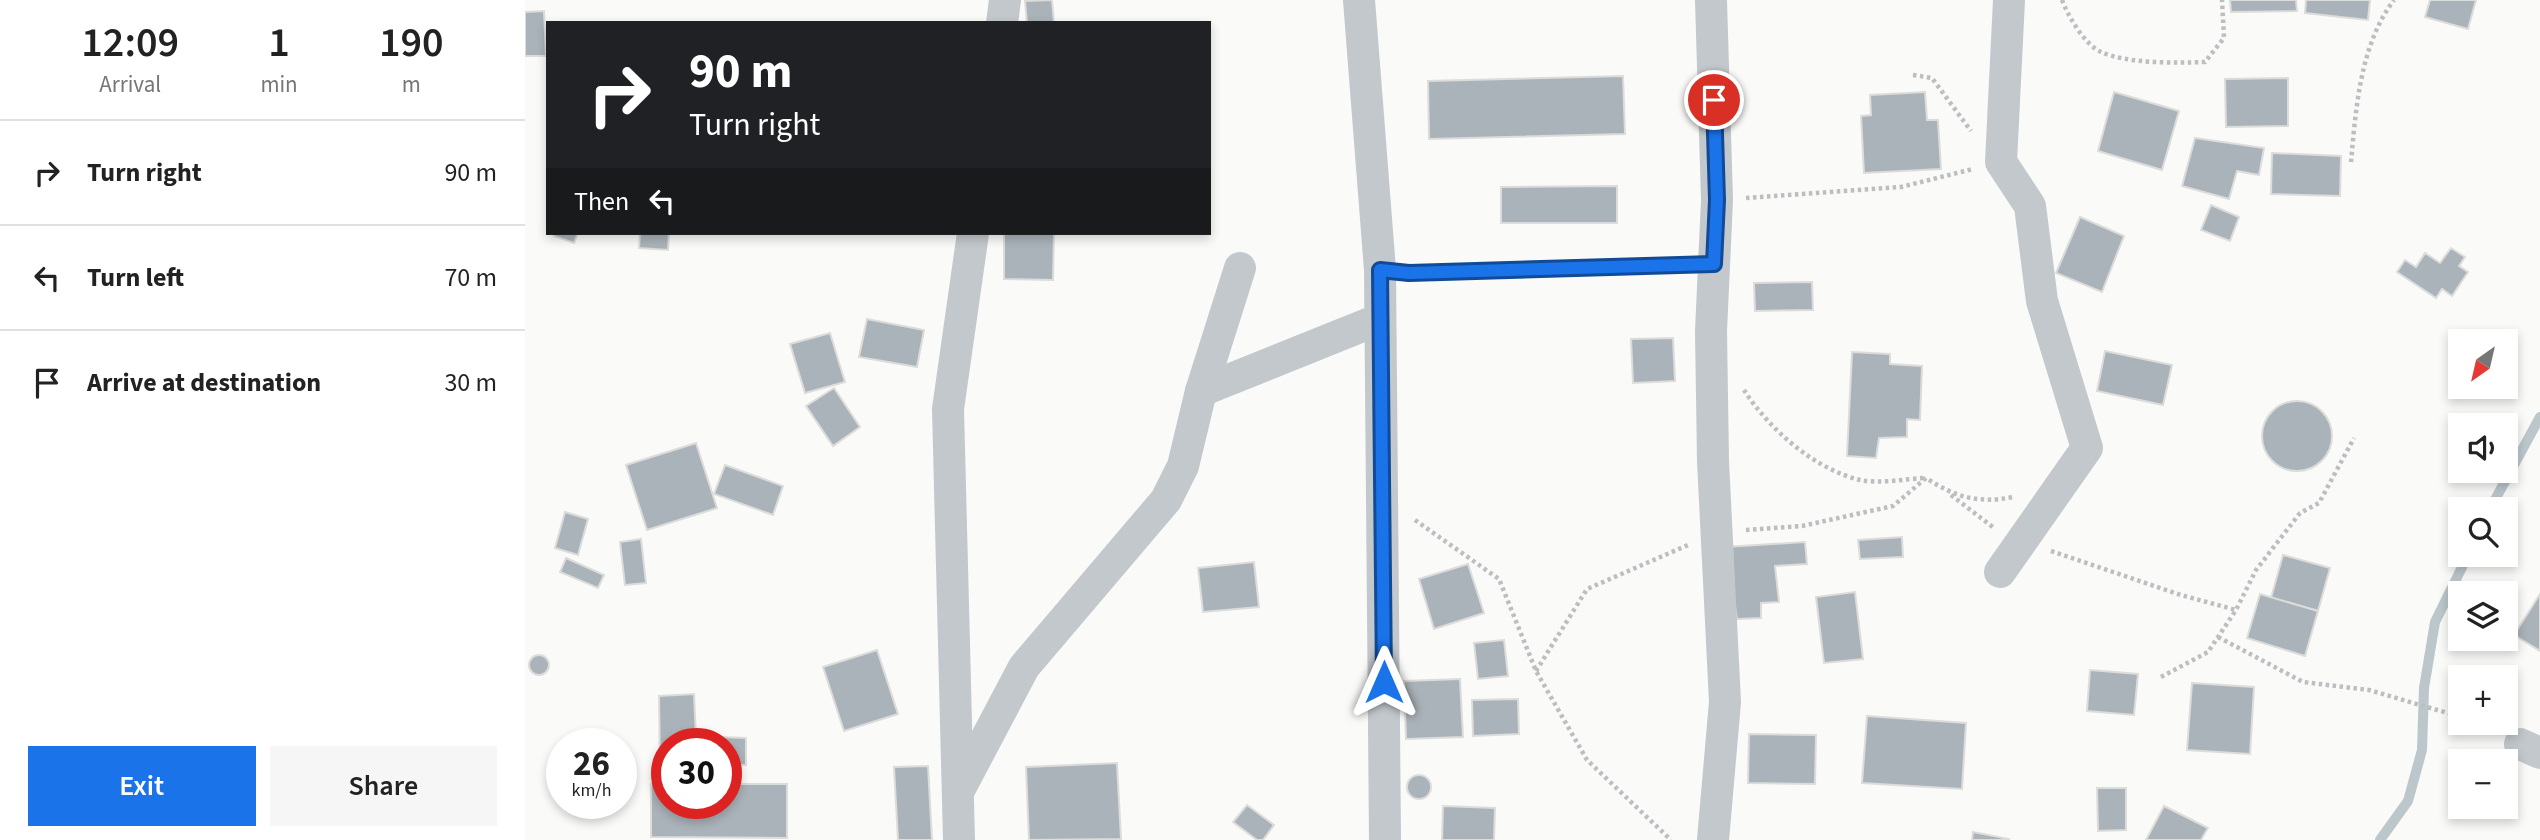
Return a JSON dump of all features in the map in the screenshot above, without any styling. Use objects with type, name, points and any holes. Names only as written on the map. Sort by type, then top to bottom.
[{"type":"street","points":[[1002,21],[1005,0]]},
{"type":"street","points":[[1359,0],[1380,270],[1385,840]]},
{"type":"street","points":[[1711,0],[1717,200],[1711,331],[1715,533],[1725,702],[1713,840]]},
{"type":"street","points":[[2000,572],[2087,448],[2042,300],[2030,206],[2001,162],[2009,0]]},
{"type":"street","points":[[959,840],[948,409],[973,235]]},
{"type":"street","points":[[957,793],[1024,667],[1166,500],[1184,466],[1201,391],[1240,268]]},
{"type":"street","points":[[1201,391],[1380,319]]},
{"type":"lane","points":[[1380,270],[1409,273],[1714,264]]},
{"type":"path","points":[[2062,0],[2069,19],[2100,52],[2164,64],[2205,62],[2224,38],[2222,0]]},
{"type":"path","points":[[2351,162],[2358,91],[2375,37],[2395,0]]},
{"type":"path","points":[[1717,200],[1901,187],[2001,162],[1964,123],[1932,78],[1913,75]]},
{"type":"path","points":[[1742,386],[1767,422],[1817,461],[1861,480],[1926,478],[1989,525],[2022,540],[2181,595],[2236,610]]},
{"type":"path","points":[[2161,677],[2208,652],[2236,610],[2256,570],[2300,513],[2319,502],[2354,438]]},
{"type":"path","points":[[1536,671],[1587,589],[1715,533],[1802,526],[1893,506],[1926,478]]},
{"type":"path","points":[[1950,495],[1993,501],[2017,496]]},
{"type":"path","points":[[1382,497],[1499,579],[1536,671],[1587,760],[1671,840]]},
{"type":"path","points":[[2218,637],[2303,682],[2369,690],[2448,713]]},
{"type":"building","points":[[1052,0],[1054,21],[1027,21],[1025,1]]},
{"type":"building","points":[[2230,0],[2296,0],[2297,11],[2231,12]]},
{"type":"building","points":[[2306,0],[2370,0],[2368,20],[2305,13]]},
{"type":"building","points":[[2430,0],[2476,0],[2468,29],[2425,17]]},
{"type":"building","points":[[544,11],[546,56],[525,56],[525,12]]},
{"type":"building","points":[[1623,76],[1625,134],[1429,139],[1428,81]]},
{"type":"building","points":[[2288,78],[2288,126],[2226,127],[2225,79]]},
{"type":"building","points":[[1925,92],[1927,120],[1938,120],[1941,169],[1864,173],[1861,116],[1871,115],[1870,95]]},
{"type":"building","points":[[2114,92],[2179,111],[2162,170],[2098,151]]},
{"type":"building","points":[[2195,138],[2264,148],[2259,175],[2237,171],[2229,199],[2182,186]]},
{"type":"building","points":[[2272,153],[2341,156],[2340,196],[2271,194]]},
{"type":"building","points":[[1617,186],[1617,223],[1501,223],[1501,187]]},
{"type":"building","points":[[2211,205],[2239,217],[2230,241],[2201,230]]},
{"type":"building","points":[[2080,217],[2124,236],[2102,292],[2056,273]]},
{"type":"building","points":[[554,235],[577,235],[574,243]]},
{"type":"building","points":[[640,235],[669,235],[668,250],[639,248]]},
{"type":"building","points":[[1004,235],[1054,235],[1053,280],[1004,279]]},
{"type":"building","points":[[2451,248],[2465,257],[2459,266],[2468,272],[2452,296],[2442,289],[2436,298],[2397,272],[2405,260],[2416,267],[2425,253],[2440,263]]},
{"type":"building","points":[[1812,282],[1813,310],[1755,311],[1754,283]]},
{"type":"building","points":[[867,319],[924,330],[917,367],[859,357]]},
{"type":"building","points":[[830,333],[845,382],[805,393],[790,344]]},
{"type":"building","points":[[1673,338],[1675,381],[1633,383],[1631,339]]},
{"type":"building","points":[[2105,351],[2172,365],[2163,405],[2097,391]]},
{"type":"building","points":[[1852,352],[1890,354],[1890,364],[1922,366],[1920,420],[1907,419],[1907,437],[1879,438],[1876,458],[1847,456]]},
{"type":"building","points":[[834,388],[860,427],[833,446],[806,406]]},
{"type":"building","points":[[2297,401],[2322,411],[2332,436],[2322,461],[2297,471],[2272,461],[2262,436],[2272,411]]},
{"type":"building","points":[[696,443],[717,508],[647,530],[626,465]]},
{"type":"building","points":[[725,465],[783,486],[773,515],[714,494]]},
{"type":"building","points":[[565,512],[588,519],[578,555],[555,548]]},
{"type":"building","points":[[1902,537],[1903,557],[1860,559],[1858,540]]},
{"type":"building","points":[[641,539],[646,583],[625,585],[620,542]]},
{"type":"building","points":[[1805,542],[1807,564],[1775,566],[1779,602],[1761,603],[1761,618],[1737,619],[1725,547]]},
{"type":"building","points":[[2283,555],[2330,568],[2318,611],[2271,598]]},
{"type":"building","points":[[566,558],[604,575],[598,588],[560,572]]},
{"type":"building","points":[[1254,562],[1259,607],[1203,612],[1198,568]]},
{"type":"building","points":[[1468,564],[1484,613],[1434,629],[1419,579]]},
{"type":"building","points":[[1855,592],[1863,659],[1824,663],[1816,597]]},
{"type":"building","points":[[2260,594],[2318,611],[2305,656],[2247,638]]},
{"type":"building","points":[[2540,594],[2540,651],[2518,637],[2518,629]]},
{"type":"building","points":[[1504,640],[1508,676],[1478,679],[1474,643]]},
{"type":"building","points":[[877,650],[898,714],[844,731],[823,667]]},
{"type":"building","points":[[535,655],[543,655],[549,665],[543,675],[535,675],[529,669],[529,661]]},
{"type":"building","points":[[2090,670],[2138,674],[2134,715],[2087,711]]},
{"type":"building","points":[[1460,679],[1463,737],[1406,739],[1404,681]]},
{"type":"building","points":[[2192,683],[2254,687],[2250,754],[2187,750]]},
{"type":"building","points":[[694,694],[696,728],[659,728],[659,696]]},
{"type":"building","points":[[1518,699],[1519,734],[1473,736],[1472,700]]},
{"type":"building","points":[[1867,716],[1966,723],[1962,789],[1862,783]]},
{"type":"building","points":[[1749,734],[1816,735],[1815,784],[1748,783]]},
{"type":"building","points":[[742,738],[746,738],[746,765],[742,765]]},
{"type":"building","points":[[1117,763],[1121,839],[1029,840],[1026,767]]},
{"type":"building","points":[[928,766],[932,840],[898,840],[894,767]]},
{"type":"building","points":[[1419,775],[1430,782],[1431,787],[1424,798],[1419,799],[1408,792],[1407,787],[1414,776]]},
{"type":"building","points":[[742,784],[787,784],[787,838],[651,837],[651,819],[742,819]]},
{"type":"building","points":[[2097,788],[2126,788],[2126,830],[2098,831]]},
{"type":"building","points":[[1247,805],[1274,825],[1263,840],[1257,840],[1233,822]]},
{"type":"building","points":[[1443,806],[1495,808],[1494,840],[1442,840]]},
{"type":"building","points":[[2164,806],[2208,828],[2201,840],[2146,840]]},
{"type":"building","points":[[1973,832],[2009,839],[1972,840]]},
{"type":"waterway","points":[[2497,497],[2540,417]]},
{"type":"waterway","points":[[2380,840],[2408,801],[2422,750],[2424,688],[2435,622],[2462,567]]},
{"type":"route","points":[[1384,682],[1380,270],[1409,273],[1659,263],[1714,264],[1717,200],[1714,100]]}]
